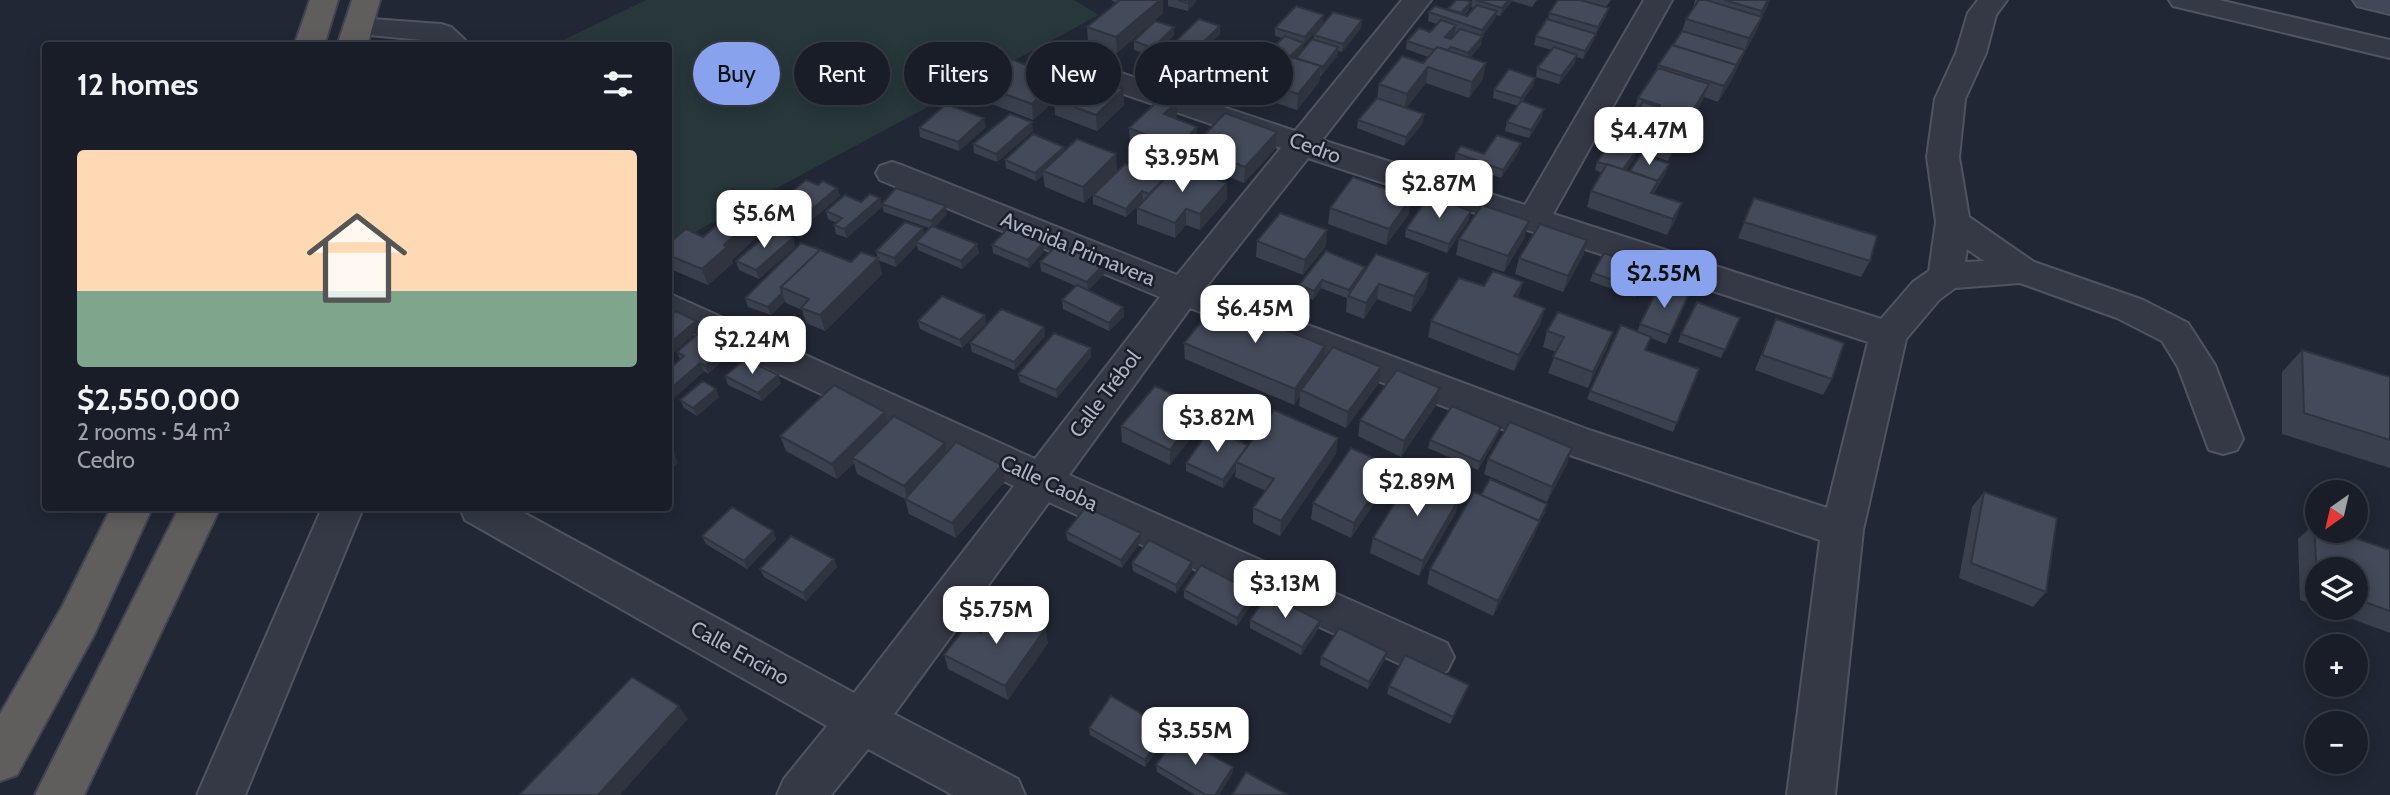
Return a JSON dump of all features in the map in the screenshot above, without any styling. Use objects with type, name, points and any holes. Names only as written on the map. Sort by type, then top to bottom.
[{"type":"highway","points":[[310,42],[324,0]]},
{"type":"highway","points":[[2,755],[79,619],[130,511]]},
{"type":"highway","points":[[59,795],[198,511]]},
{"type":"main road","points":[[2367,0],[2390,5]]},
{"type":"street","name":"Calle Trébol","points":[[802,795],[861,721],[1184,292],[1418,0]]},
{"type":"street","points":[[1533,220],[1658,0]]},
{"type":"street","points":[[1945,276],[1953,222],[1943,158],[1950,99],[1971,53],[1982,13],[1993,0]]},
{"type":"street","points":[[2183,0],[2390,49]]},
{"type":"street","points":[[358,24],[441,33],[450,42]]},
{"type":"street","name":"Cedro","points":[[1121,82],[1888,335]]},
{"type":"street","name":"Avenida Primavera","points":[[892,173],[1184,292],[1578,442],[1842,530]]},
{"type":"street","points":[[1953,222],[2022,271],[2130,309],[2175,332],[2196,365],[2223,439]]},
{"type":"street","points":[[1811,795],[1842,530],[1888,335],[1926,291],[1945,276],[2022,271]]},
{"type":"street","name":"Calle Caoba","points":[[672,308],[1041,480],[1431,657]]},
{"type":"street","points":[[221,795],[341,511]]},
{"type":"street","name":"Calle Encino","points":[[485,511],[861,721],[1001,795]]},
{"type":"shaded area","points":[[646,0],[1074,0],[1099,15],[1049,42],[1026,42],[1026,54],[1012,62],[1012,42],[904,42],[904,105],[931,105],[672,244],[672,42],[559,42]]},
{"type":"building","points":[[1120,0],[1160,0],[1116,37],[1087,27]]},
{"type":"building","points":[[1456,0],[1471,2],[1461,13],[1448,9]]},
{"type":"building","points":[[1476,0],[1508,0],[1502,8]]},
{"type":"building","points":[[1558,0],[1580,0],[1609,8],[1598,27],[1549,13]]},
{"type":"building","points":[[1699,0],[1762,17],[1749,38],[1686,19]]},
{"type":"building","points":[[1724,0],[1768,0],[1762,11]]},
{"type":"building","points":[[1477,5],[1497,11],[1482,30],[1429,12],[1435,6],[1467,16]]},
{"type":"building","points":[[1296,6],[1324,15],[1305,37],[1275,28]]},
{"type":"building","points":[[1333,12],[1362,20],[1343,44],[1314,35]]},
{"type":"building","points":[[1199,19],[1220,26],[1203,42],[1177,40]]},
{"type":"building","points":[[1547,19],[1596,34],[1585,51],[1536,36]]},
{"type":"building","points":[[1441,20],[1456,25],[1445,37],[1451,39],[1460,29],[1483,36],[1468,53],[1451,47],[1448,50],[1437,47],[1434,50],[1407,41],[1419,28],[1430,32]]},
{"type":"building","points":[[1155,21],[1174,27],[1159,42],[1134,41]]},
{"type":"building","points":[[1682,31],[1745,50],[1736,65],[1673,45]]},
{"type":"building","points":[[1285,36],[1304,43],[1293,53],[1293,42],[1279,42]]},
{"type":"building","points":[[1312,39],[1338,47],[1322,68],[1296,58]]},
{"type":"building","points":[[1672,45],[1737,65],[1724,86],[1658,65]]},
{"type":"building","points":[[1437,47],[1486,63],[1472,82],[1428,67],[1407,94],[1379,84],[1402,56],[1423,63]]},
{"type":"building","points":[[1554,47],[1577,55],[1561,76],[1537,68]]},
{"type":"building","points":[[1293,58],[1321,66],[1298,94],[1293,92]]},
{"type":"building","points":[[1012,60],[1026,65],[1026,102],[1012,97]]},
{"type":"building","points":[[1658,68],[1709,84],[1690,115],[1680,111],[1679,114],[1689,117],[1673,145],[1626,129],[1643,102],[1659,107],[1660,105],[1638,98]]},
{"type":"building","points":[[1509,69],[1535,78],[1521,98],[1494,90]]},
{"type":"building","points":[[1377,98],[1424,114],[1406,137],[1358,120]]},
{"type":"building","points":[[1521,101],[1544,109],[1531,130],[1507,122]]},
{"type":"building","points":[[945,105],[984,118],[958,142],[919,128]]},
{"type":"building","points":[[1069,105],[1106,105],[1096,115]]},
{"type":"building","points":[[1153,105],[1173,105],[1164,114],[1197,127],[1177,147],[1129,128]]},
{"type":"building","points":[[1225,113],[1277,132],[1245,167],[1193,147]]},
{"type":"building","points":[[1010,114],[1032,122],[996,154],[973,144]]},
{"type":"building","points":[[1033,134],[1064,147],[1035,173],[1005,160]]},
{"type":"building","points":[[1497,135],[1521,143],[1503,170],[1456,153],[1461,146],[1484,154]]},
{"type":"building","points":[[1077,139],[1116,154],[1083,187],[1043,171]]},
{"type":"building","points":[[1612,141],[1637,150],[1623,169],[1597,162]]},
{"type":"building","points":[[1641,154],[1669,164],[1658,181],[1630,171]]},
{"type":"building","points":[[1125,164],[1164,179],[1149,194],[1142,191],[1126,209],[1093,195]]},
{"type":"building","points":[[1607,164],[1658,181],[1651,193],[1682,203],[1673,219],[1591,191]]},
{"type":"building","points":[[1177,165],[1227,183],[1200,214],[1186,209],[1175,223],[1137,208]]},
{"type":"building","points":[[1353,177],[1411,198],[1389,229],[1330,208]]},
{"type":"building","points":[[806,180],[818,185],[823,181],[837,188],[805,215],[789,208],[794,203],[784,198]]},
{"type":"building","points":[[896,188],[946,206],[931,221],[882,204]]},
{"type":"building","points":[[870,194],[880,198],[844,229],[834,225],[842,218],[826,211],[845,195],[861,202]]},
{"type":"building","points":[[1429,196],[1471,211],[1449,244],[1406,229]]},
{"type":"building","points":[[1754,198],[1877,236],[1870,261],[1744,222]]},
{"type":"building","points":[[1482,205],[1529,221],[1508,256],[1459,239]]},
{"type":"building","points":[[733,212],[753,220],[702,269],[672,257],[672,241],[686,229],[703,237]]},
{"type":"building","points":[[1280,213],[1327,230],[1305,260],[1257,241]]},
{"type":"building","points":[[905,222],[923,228],[894,258],[876,251]]},
{"type":"building","points":[[1540,224],[1587,240],[1568,276],[1519,258]]},
{"type":"building","points":[[932,226],[977,244],[961,261],[916,242]]},
{"type":"building","points":[[1007,229],[1043,243],[1028,260],[992,245]]},
{"type":"building","points":[[773,230],[793,238],[756,270],[736,261]]},
{"type":"building","points":[[801,243],[824,251],[820,250],[781,287],[782,293],[768,307],[745,298]]},
{"type":"building","points":[[1058,244],[1104,264],[1087,282],[1040,262]]},
{"type":"building","points":[[820,250],[851,262],[861,252],[878,258],[820,315],[801,308],[809,299],[781,287]]},
{"type":"building","points":[[1326,251],[1365,267],[1349,290],[1322,280],[1314,291],[1299,285]]},
{"type":"building","points":[[1604,253],[1648,269],[1638,289],[1593,273]]},
{"type":"building","points":[[1376,254],[1429,273],[1414,296],[1379,284],[1366,303],[1348,296]]},
{"type":"building","points":[[1493,271],[1523,282],[1514,296],[1545,308],[1519,355],[1431,321],[1459,278],[1484,286]]},
{"type":"building","points":[[1077,285],[1123,307],[1109,323],[1062,300]]},
{"type":"building","points":[[1659,286],[1688,296],[1670,335],[1640,324]]},
{"type":"building","points":[[942,296],[985,315],[960,340],[918,321]]},
{"type":"building","points":[[1217,302],[1325,346],[1295,389],[1184,343]]},
{"type":"building","points":[[1697,302],[1740,318],[1725,350],[1681,334]]},
{"type":"building","points":[[1001,309],[1044,327],[1014,362],[970,343]]},
{"type":"building","points":[[676,311],[696,321],[672,341],[672,314]]},
{"type":"building","points":[[1558,312],[1613,332],[1593,372],[1553,357],[1564,337],[1547,331]]},
{"type":"building","points":[[1776,319],[1844,343],[1832,379],[1762,355]]},
{"type":"building","points":[[1621,325],[1651,337],[1645,350],[1699,369],[1677,423],[1590,391]]},
{"type":"building","points":[[700,332],[728,345],[705,366],[700,363],[672,388],[672,366],[684,356],[677,352]]},
{"type":"building","points":[[1054,333],[1091,348],[1056,390],[1018,374]]},
{"type":"building","points":[[1333,347],[1381,367],[1348,412],[1301,390]]},
{"type":"building","points":[[2302,350],[2390,377],[2390,440],[2304,413]]},
{"type":"building","points":[[745,359],[778,375],[758,393],[725,376]]},
{"type":"building","points":[[1397,370],[1440,388],[1404,441],[1360,420]]},
{"type":"building","points":[[703,381],[716,389],[693,408],[680,400]]},
{"type":"building","points":[[834,385],[885,412],[832,464],[780,436]]},
{"type":"building","points":[[1155,386],[1202,408],[1170,450],[1121,426]]},
{"type":"building","points":[[1452,406],[1501,427],[1480,462],[1430,440]]},
{"type":"building","points":[[1274,410],[1338,438],[1281,521],[1253,508],[1274,479],[1236,462]]},
{"type":"building","points":[[894,416],[945,443],[904,486],[852,458]]},
{"type":"building","points":[[1510,422],[1572,448],[1552,487],[1488,459]]},
{"type":"building","points":[[1210,429],[1248,445],[1223,480],[1186,463]]},
{"type":"building","points":[[956,442],[1002,465],[952,523],[905,499]]},
{"type":"building","points":[[1351,448],[1392,466],[1354,523],[1313,503]]},
{"type":"building","points":[[1412,475],[1460,497],[1423,561],[1373,538]]},
{"type":"building","points":[[1490,479],[1547,504],[1539,521],[1481,495]]},
{"type":"building","points":[[1474,492],[1540,521],[1498,601],[1430,569]]},
{"type":"building","points":[[1984,492],[2057,518],[2046,592],[1971,563]]},
{"type":"building","points":[[732,507],[773,531],[744,561],[702,536]]},
{"type":"building","points":[[1086,507],[1141,533],[1121,560],[1066,532]]},
{"type":"building","points":[[791,536],[834,559],[803,593],[760,569]]},
{"type":"building","points":[[1149,540],[1192,562],[1176,585],[1132,563]]},
{"type":"building","points":[[2368,542],[2390,550],[2390,611],[2368,603],[2368,557],[2316,557],[2315,543]]},
{"type":"building","points":[[1201,565],[1255,593],[1237,618],[1184,590]]},
{"type":"building","points":[[1268,594],[1320,621],[1302,647],[1250,620]]},
{"type":"building","points":[[1000,607],[1045,629],[1005,686],[944,655],[966,626],[981,633]]},
{"type":"building","points":[[1339,628],[1387,652],[1369,682],[1321,657]]},
{"type":"building","points":[[1405,655],[1469,685],[1453,717],[1389,686]]},
{"type":"building","points":[[632,677],[679,706],[598,795],[519,795]]},
{"type":"building","points":[[1111,696],[1166,728],[1145,760],[1089,728]]},
{"type":"building","points":[[1177,736],[1233,767],[1215,795],[1206,795],[1156,765]]},
{"type":"building","points":[[1246,772],[1288,795],[1232,795]]}]
